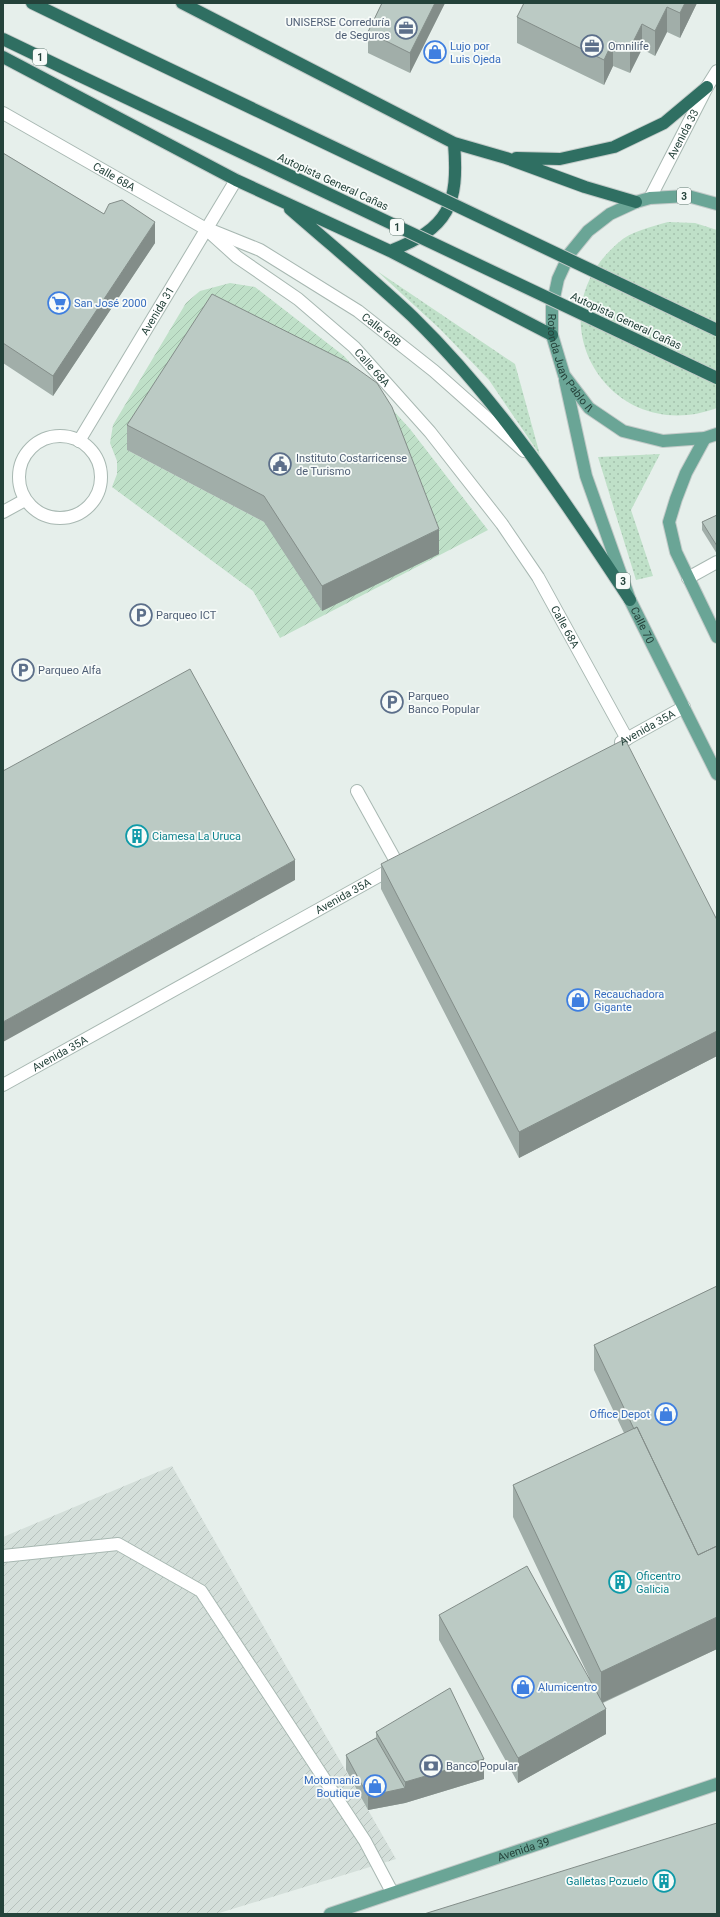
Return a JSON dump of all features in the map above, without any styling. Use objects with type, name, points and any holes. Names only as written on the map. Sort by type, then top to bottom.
[{"type":"highway","points":[[32,3],[717,330]]},
{"type":"highway","points":[[182,3],[454,144],[506,158],[585,187],[636,202]]},
{"type":"highway","name":"Autopista General Cañas","points":[[3,39],[717,378]]},
{"type":"highway","points":[[3,57],[236,180],[390,251],[552,335]]},
{"type":"highway","points":[[506,158],[560,160],[614,147],[664,123],[706,87]]},
{"type":"highway","points":[[390,251],[413,242],[429,231],[445,215],[454,196],[456,170],[454,144]]},
{"type":"highway","points":[[280,201],[413,317],[498,412],[565,500],[630,600]]},
{"type":"main road","name":"Rotonda Juan Pablo II","points":[[717,204],[688,196],[650,198],[636,202],[610,214],[588,231],[570,254],[556,286],[552,307],[552,335],[564,375],[589,408],[623,431],[663,441],[705,438],[717,434]]},
{"type":"main road","name":"Calle 70","points":[[564,375],[586,476],[630,600],[717,774]]},
{"type":"main road","points":[[705,438],[686,472],[669,522],[676,552],[717,637]]},
{"type":"main road","name":"Avenida 39","points":[[330,1914],[717,1784]]},
{"type":"street","name":"Avenida 33","points":[[650,198],[706,87],[717,71]]},
{"type":"street","name":"Calle 68A","points":[[3,113],[206,229],[237,257],[298,299],[354,347],[430,432],[502,524],[538,577],[627,739]]},
{"type":"street","name":"Avenida 31","points":[[79,441],[236,180]]},
{"type":"street","name":"Calle 68B","points":[[206,229],[260,250],[358,311],[434,371],[536,461]]},
{"type":"street","points":[[67,437],[79,441],[89,448],[97,457],[101,469],[101,482],[98,494],[91,504],[81,512],[69,518],[57,518],[44,515],[34,509],[25,500],[21,489],[19,477],[21,465],[26,454],[34,445],[44,439],[67,437]]},
{"type":"street","points":[[3,512],[25,500]]},
{"type":"street","points":[[688,578],[717,562]]},
{"type":"street","name":"Avenida 35A","points":[[613,747],[684,707]]},
{"type":"street","points":[[357,792],[398,865]]},
{"type":"street","name":"Avenida 35A","points":[[3,1085],[412,858]]},
{"type":"street","points":[[3,1556],[118,1544],[201,1591],[365,1841],[392,1892]]},
{"type":"shaded area","points":[[172,1466],[396,1859],[216,1914],[3,1914],[3,1537]]},
{"type":"green space","points":[[668,222],[695,223],[717,230],[717,408],[678,415],[644,410],[615,393],[594,368],[583,338],[582,306],[593,273],[623,239],[642,230]]},
{"type":"green space","points":[[377,271],[515,364],[540,455],[489,380],[440,329]]},
{"type":"green space","points":[[230,283],[255,287],[344,356],[410,429],[488,530],[280,638],[253,591],[112,487],[117,474],[117,461],[110,443],[113,425],[186,303],[200,291]],"holes":[[[127,450],[439,554],[264,522]]]},
{"type":"green space","points":[[660,454],[631,510],[653,576],[636,580],[598,457]]},
{"type":"building","points":[[382,3],[435,3],[410,53],[368,32]]},
{"type":"building","points":[[524,3],[685,3],[680,13],[667,7],[655,31],[642,24],[630,48],[613,41],[604,60],[517,17]]},
{"type":"building","name":"San José 2000","points":[[3,153],[104,214],[109,204],[122,200],[155,222],[53,376],[3,343]]},
{"type":"building","name":"Instituto Costarricense de Turismo","points":[[212,294],[349,363],[377,383],[392,407],[439,529],[322,586],[264,496],[127,425]]},
{"type":"building","points":[[717,515],[717,546],[702,522]]},
{"type":"building","name":"Ciamesa La Uruca","points":[[190,669],[295,860],[3,1022],[3,771]]},
{"type":"building","name":"Recauchadora Gigante","points":[[625,739],[717,920],[717,1031],[519,1132],[381,864]]},
{"type":"building","name":"Office Depot","points":[[717,1286],[717,1546],[698,1555],[637,1427],[634,1429],[594,1345]]},
{"type":"building","name":"Oficentro Galicia","points":[[637,1427],[698,1555],[717,1546],[717,1617],[601,1672],[513,1485]]},
{"type":"building","name":"Alumicentro","points":[[527,1566],[606,1709],[518,1758],[439,1615]]},
{"type":"building","name":"Banco Popular","points":[[450,1688],[484,1759],[405,1782],[376,1732]]},
{"type":"building","points":[[376,1738],[405,1788],[368,1796],[346,1755]]},
{"type":"building","points":[[717,1823],[717,1914],[424,1914]]},
{"type":"place","name":"UNISERSE Correduría de Seguros","points":[[406,28]]},
{"type":"place","name":"Omnilife","points":[[592,46]]},
{"type":"place","name":"Lujo por Luis Ojeda","points":[[435,52]]},
{"type":"place","name":"San José 2000","points":[[59,303]]},
{"type":"place","name":"Instituto Costarricense de Turismo","points":[[280,464]]},
{"type":"place","name":"Parqueo ICT","points":[[141,615]]},
{"type":"place","name":"Parqueo Alfa","points":[[23,670]]},
{"type":"place","name":"Parqueo Banco Popular","points":[[392,702]]},
{"type":"place","name":"Ciamesa La Uruca","points":[[137,836]]},
{"type":"place","name":"Recauchadora Gigante","points":[[578,1000]]},
{"type":"place","name":"Office Depot","points":[[666,1414]]},
{"type":"place","name":"Oficentro Galicia","points":[[620,1582]]},
{"type":"place","name":"Alumicentro","points":[[523,1687]]},
{"type":"place","name":"Banco Popular","points":[[431,1766]]},
{"type":"place","name":"Motomanía Boutique","points":[[375,1786]]},
{"type":"place","name":"Galletas Pozuelo","points":[[664,1881]]}]
